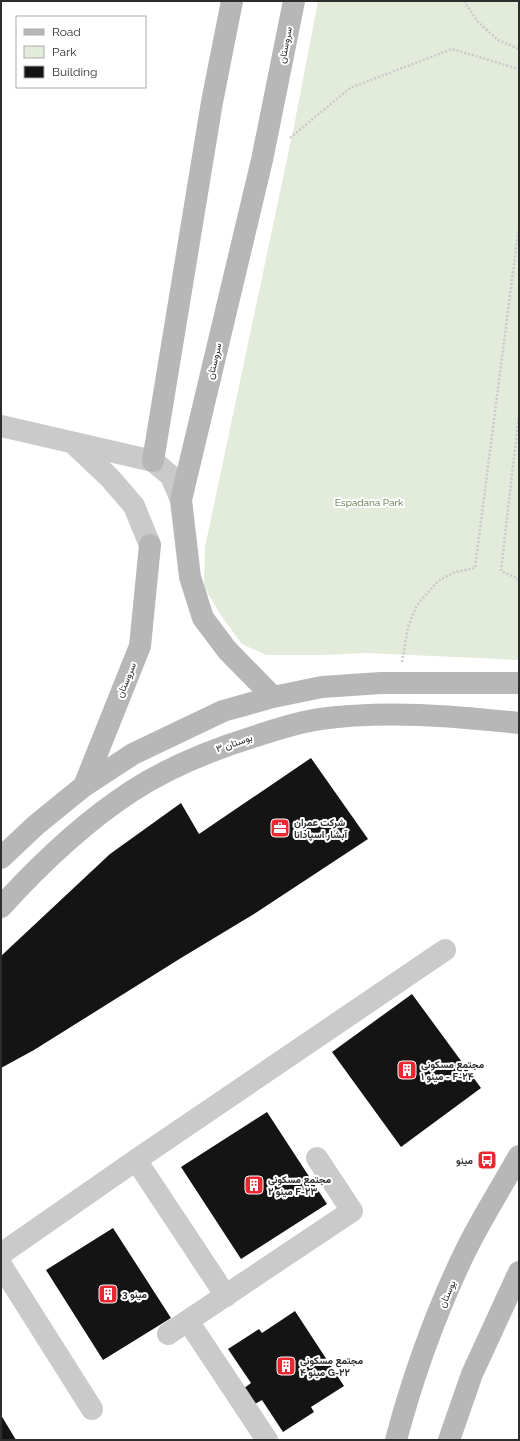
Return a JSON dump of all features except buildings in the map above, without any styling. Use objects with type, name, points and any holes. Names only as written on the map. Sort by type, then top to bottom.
[{"type":"street","points":[[153,461],[212,102],[232,1]]},
{"type":"street","name":"سروستان","points":[[273,697],[227,650],[203,618],[190,577],[181,500],[262,160],[294,1]]},
{"type":"street","points":[[1,426],[153,461],[171,476],[181,500]]},
{"type":"street","name":"سروستان","points":[[72,442],[110,478],[134,506],[150,545],[140,646],[84,786]]},
{"type":"street","points":[[1,858],[36,825],[84,786],[133,754],[223,711],[273,697],[322,687],[399,683],[519,683]]},
{"type":"street","name":"بوستان ۳","points":[[1,907],[24,882],[60,848],[95,818],[132,791],[169,771],[221,747],[273,730],[319,719],[410,715],[459,717],[519,723]]},
{"type":"street","points":[[1,1254],[136,1160],[445,950]]},
{"type":"street","name":"بوستان","points":[[396,1440],[422,1354],[443,1301],[465,1252],[519,1156]]},
{"type":"street","points":[[168,1334],[352,1211],[317,1158]]},
{"type":"street","points":[[136,1160],[226,1296]]},
{"type":"street","points":[[1,1265],[92,1408]]},
{"type":"street","points":[[449,1440],[472,1374],[519,1272]]},
{"type":"street","points":[[188,1321],[267,1440]]},
{"type":"path","points":[[464,1],[478,22],[498,40],[519,48]]},
{"type":"path","points":[[262,160],[350,88],[452,49],[519,69]]},
{"type":"path","points":[[399,683],[408,627],[417,606],[438,581],[455,572],[475,568],[519,225]]},
{"type":"path","points":[[519,414],[501,571],[517,578],[519,581]]},
{"type":"green space","name":"Espadana Park","points":[[318,1],[519,1],[519,660],[367,653],[266,655],[242,644],[222,617],[204,587],[205,547],[294,126]]},
{"type":"place","name":"شرکت عمران آبشار اسپادانا","points":[[280,828]]},
{"type":"place","name":"مجتمع مسکونی مینو ۱ - F-۲۴","points":[[407,1070]]},
{"type":"place","name":"مینو","points":[[487,1160]]},
{"type":"place","name":"مجتمع مسکونی مینو ۲ F-۲۳","points":[[254,1185]]},
{"type":"place","name":"مینو 3","points":[[108,1294]]},
{"type":"place","name":"مجتمع مسکونی مینو ۴ G-۲۲","points":[[286,1366]]}]
